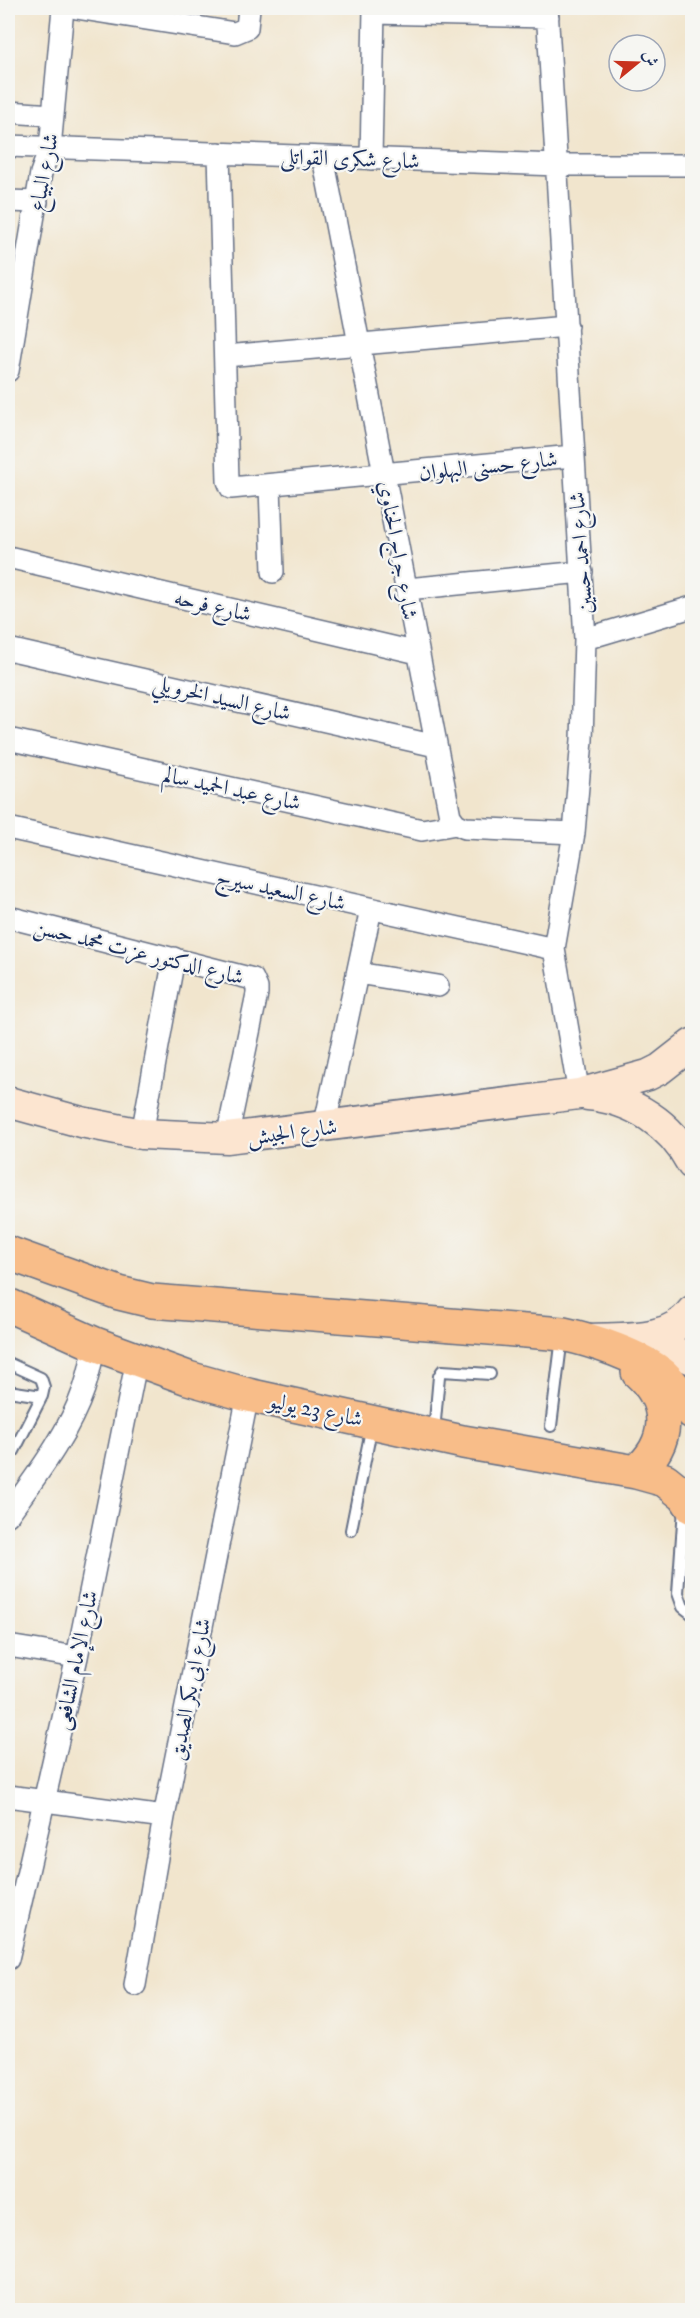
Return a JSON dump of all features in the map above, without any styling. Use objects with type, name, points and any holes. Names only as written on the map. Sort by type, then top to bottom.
[{"type":"main road","points":[[8,1253],[119,1293],[152,1300],[588,1341],[646,1364],[663,1376],[693,1412]]},
{"type":"main road","name":"شارع 23 يوليو","points":[[8,1305],[96,1344],[188,1378],[248,1395],[433,1435],[636,1472],[665,1480],[689,1501]]},
{"type":"main road","points":[[588,1341],[646,1379],[661,1405],[663,1420],[656,1449],[648,1462],[636,1472]]},
{"type":"street","name":"شارع البياع","points":[[8,365],[41,173],[50,148],[63,8]]},
{"type":"street","points":[[76,8],[235,33],[247,28],[249,8]]},
{"type":"street","points":[[371,159],[374,10],[548,12]]},
{"type":"street","name":"شارع احمد حسين","points":[[548,12],[585,639],[582,741],[574,832],[554,950],[579,1094]]},
{"type":"street","points":[[8,112],[53,115]]},
{"type":"street","name":"شارع شكرى القواتلى","points":[[8,146],[558,165],[693,165]]},
{"type":"street","points":[[219,153],[225,356],[567,326]]},
{"type":"street","name":"شارع جراج الحناوي","points":[[323,157],[361,344],[447,806],[456,824]]},
{"type":"street","points":[[8,201],[37,202]]},
{"type":"street","name":"شارع حسنى البهلوان","points":[[225,356],[228,481],[229,486],[235,489],[573,456]]},
{"type":"street","points":[[270,486],[273,572]]},
{"type":"street","name":"شارع فرحه","points":[[8,557],[418,653]]},
{"type":"street","points":[[407,590],[582,572]]},
{"type":"street","points":[[585,639],[693,607]]},
{"type":"street","name":"شارع السيد الخرويلي","points":[[8,649],[436,746]]},
{"type":"street","name":"شارع عبد الحميد سالم","points":[[8,739],[422,830],[456,824]]},
{"type":"street","points":[[456,824],[465,828],[574,832]]},
{"type":"street","name":"شارع السعيد سيرج","points":[[8,828],[554,950]]},
{"type":"street","points":[[324,1128],[371,909]]},
{"type":"street","name":"شارع الدكتور عزت محمد حسن","points":[[9,924],[249,976],[257,988],[227,1138]]},
{"type":"street","points":[[142,1134],[174,958]]},
{"type":"street","points":[[357,973],[438,986]]},
{"type":"street","name":"شارع الجيش","points":[[8,1102],[81,1122],[142,1134],[227,1138],[324,1128],[579,1094],[648,1075],[660,1069],[693,1044]]},
{"type":"street","name":"شارع الجيش","points":[[579,1094],[604,1096],[650,1116],[669,1132],[686,1151],[693,1164]]},
{"type":"street","points":[[588,1341],[653,1335],[686,1320],[693,1311]]},
{"type":"street","points":[[662,1332],[673,1351],[693,1359]]},
{"type":"street","points":[[8,1515],[45,1464],[66,1428],[84,1389],[96,1344]]},
{"type":"street","name":"شارع الإمام الشافعى","points":[[8,1959],[77,1657],[137,1359]]},
{"type":"street","name":"شارع ابى بكر الصديق","points":[[135,1985],[164,1817],[248,1395]]},
{"type":"street","points":[[8,1646],[77,1657]]},
{"type":"street","points":[[8,1796],[164,1817]]},
{"type":"lane","points":[[551,1426],[588,1341]]},
{"type":"lane","points":[[8,1363],[41,1378],[44,1387],[42,1396],[14,1451]]},
{"type":"lane","points":[[433,1435],[439,1376],[442,1371],[490,1374]]},
{"type":"lane","points":[[8,1391],[42,1396]]},
{"type":"lane","points":[[351,1530],[373,1422]]},
{"type":"lane","points":[[689,1501],[678,1593],[683,1607],[693,1614]]}]
